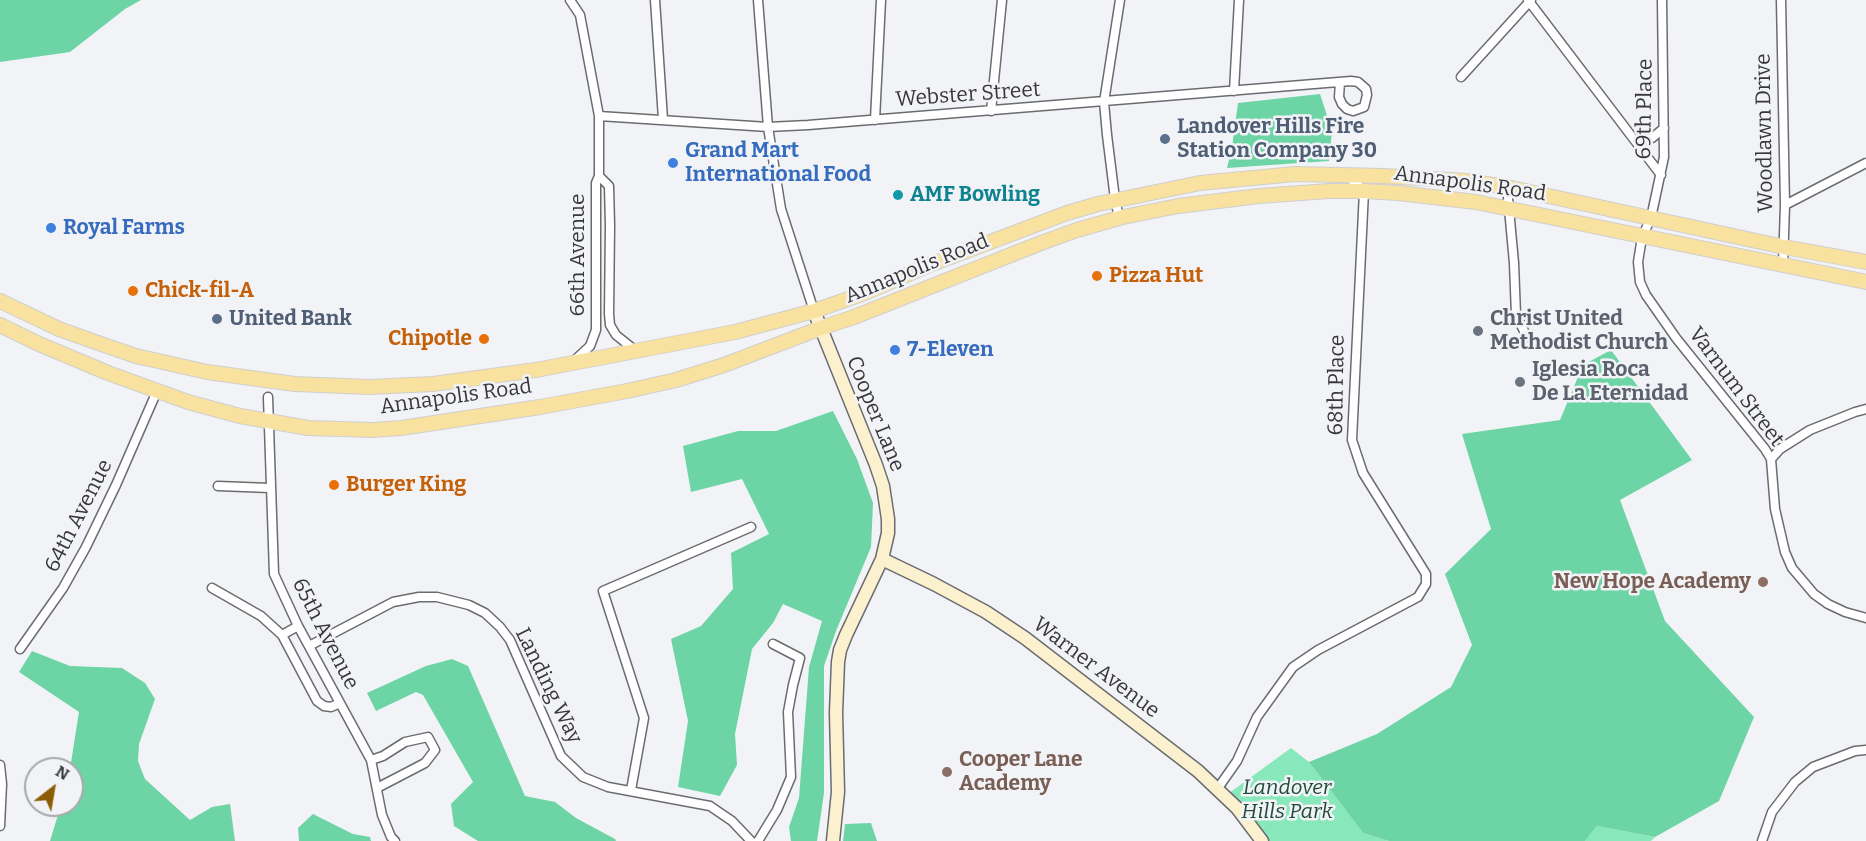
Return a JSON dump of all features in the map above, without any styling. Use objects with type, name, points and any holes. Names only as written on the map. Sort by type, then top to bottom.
[{"type":"main road","name":"Annapolis Road","points":[[0,301],[59,329],[136,356],[207,372],[262,381],[303,384],[399,387],[433,384],[536,370],[735,332],[865,293],[933,264],[1067,213],[1115,199],[1181,186],[1295,174],[1430,178],[1507,187],[1784,247],[1866,262]]},
{"type":"main road","name":"Annapolis Road","points":[[0,325],[73,359],[157,391],[208,407],[269,422],[308,428],[401,429],[540,408],[627,392],[676,380],[854,317],[1045,241],[1119,218],[1178,206],[1259,196],[1364,191],[1437,197],[1509,208],[1866,282]]},
{"type":"street","name":"66th Avenue","points":[[570,0],[580,15],[599,116],[599,176],[596,183],[597,330],[590,346],[573,362]]},
{"type":"street","points":[[655,0],[663,119]]},
{"type":"street","name":"Cooper Lane","points":[[758,0],[768,127],[780,209],[820,328],[883,486],[888,519],[888,533],[882,559],[840,650],[836,712],[838,792],[833,841]]},
{"type":"street","points":[[875,120],[881,0]]},
{"type":"street","points":[[991,111],[1002,0]]},
{"type":"street","points":[[1119,218],[1104,102],[1120,0]]},
{"type":"street","points":[[1234,91],[1239,0]]},
{"type":"street","name":"69th Place","points":[[1652,218],[1664,157],[1662,0]]},
{"type":"street","name":"Woodlawn Drive","points":[[1781,0],[1785,205],[1783,265]]},
{"type":"street","points":[[1461,77],[1530,1],[1661,175]]},
{"type":"street","name":"Webster Street","points":[[599,116],[768,127],[1340,82]]},
{"type":"street","points":[[1638,144],[1652,138],[1664,128]]},
{"type":"street","points":[[1785,205],[1866,163]]},
{"type":"street","points":[[1346,174],[1364,191]]},
{"type":"street","name":"66th Avenue","points":[[599,176],[609,186],[610,325],[616,335],[636,351]]},
{"type":"street","points":[[1507,187],[1516,315],[1527,337]]},
{"type":"street","name":"68th Place","points":[[1218,788],[1237,761],[1257,717],[1293,667],[1347,633],[1418,597],[1426,584],[1426,574],[1364,473],[1352,440],[1364,191]]},
{"type":"street","name":"Varnum Street","points":[[1652,218],[1642,237],[1638,271],[1640,282],[1646,295],[1676,338],[1771,459],[1775,508],[1785,552],[1792,568],[1814,594],[1828,604],[1866,618]]},
{"type":"street","name":"64th Avenue","points":[[20,649],[63,588],[80,558],[116,485],[157,391]]},
{"type":"street","name":"65th Avenue","points":[[268,397],[274,574],[297,626],[371,760],[382,815],[394,841]]},
{"type":"street","points":[[1771,459],[1780,449],[1804,434],[1855,412],[1866,410]]},
{"type":"street","points":[[218,486],[270,488]]},
{"type":"street","points":[[632,790],[644,718],[603,591],[751,527]]},
{"type":"street","name":"Warner Avenue","points":[[882,559],[1000,620],[1139,724],[1218,788],[1237,808],[1262,841]]},
{"type":"street","points":[[212,588],[261,616],[282,635],[317,701],[324,706],[340,703]]},
{"type":"street","name":"Landing Way","points":[[309,646],[393,602],[418,597],[436,597],[469,605],[485,613],[510,640],[561,756],[584,777],[608,787],[710,806],[732,821],[751,841]]},
{"type":"street","points":[[282,635],[297,626]]},
{"type":"street","points":[[758,841],[777,810],[791,777],[788,712],[800,658],[773,644]]},
{"type":"street","points":[[371,760],[405,742],[429,737],[435,750],[425,763],[377,788]]},
{"type":"street","points":[[1762,841],[1772,812],[1796,782],[1813,767],[1855,751],[1866,744]]},
{"type":"street","points":[[1855,751],[1866,750]]},
{"type":"street","points":[[0,765],[2,784],[0,826]]},
{"type":"green space","points":[[0,0],[141,0],[125,9],[70,52],[0,62]]},
{"type":"green space","points":[[1320,94],[1332,131],[1329,161],[1227,168],[1238,103]]},
{"type":"green space","points":[[1611,350],[1692,460],[1620,500],[1665,621],[1754,717],[1719,801],[1655,837],[1597,826],[1585,841],[1389,841],[1363,833],[1309,762],[1377,734],[1451,687],[1472,645],[1445,574],[1491,529],[1462,434],[1560,420],[1583,365]]},
{"type":"green space","points":[[833,411],[857,459],[873,503],[871,547],[824,666],[824,793],[817,841],[791,841],[789,827],[799,798],[809,667],[822,621],[783,604],[773,623],[752,649],[735,734],[737,765],[720,796],[678,787],[688,721],[671,639],[701,626],[733,589],[731,553],[769,534],[742,479],[691,492],[683,446],[738,431],[776,431]]},
{"type":"green space","points":[[32,651],[70,666],[122,668],[145,683],[155,699],[139,744],[138,761],[145,779],[190,820],[212,807],[230,804],[235,841],[50,841],[57,817],[84,817],[84,757],[72,757],[79,712],[19,672]]},
{"type":"green space","points":[[452,659],[468,666],[525,796],[555,802],[576,818],[616,841],[478,841],[454,826],[451,804],[473,782],[423,695],[416,692],[376,711],[367,693],[426,666]]},
{"type":"green space","name":"Landover Hills Park","points":[[1291,748],[1309,762],[1363,833],[1389,841],[1262,841],[1225,796]]},
{"type":"green space","points":[[313,814],[353,834],[370,837],[371,841],[299,841],[298,828]]},
{"type":"green space","points":[[871,823],[877,841],[843,841],[845,824]]},
{"type":"green space","points":[[1597,826],[1655,837],[1651,841],[1585,841]]},
{"type":"place","name":"Landover Hills Fire Station Company 30","points":[[1165,139]]},
{"type":"place","name":"Grand Mart International Food","points":[[673,163]]},
{"type":"place","name":"AMF Bowling","points":[[898,195]]},
{"type":"place","name":"Royal Farms","points":[[51,228]]},
{"type":"place","name":"Pizza Hut","points":[[1097,276]]},
{"type":"place","name":"Chick-fil-A","points":[[133,291]]},
{"type":"place","name":"United Bank","points":[[217,319]]},
{"type":"place","name":"Christ United Methodist Church","points":[[1478,331]]},
{"type":"place","name":"Chipotle","points":[[484,339]]},
{"type":"place","name":"7-Eleven","points":[[895,350]]},
{"type":"place","name":"Iglesia Roca De La Eternidad","points":[[1520,382]]},
{"type":"place","name":"Burger King","points":[[334,485]]},
{"type":"place","name":"New Hope Academy","points":[[1763,582]]},
{"type":"place","name":"Cooper Lane Academy","points":[[947,772]]}]
